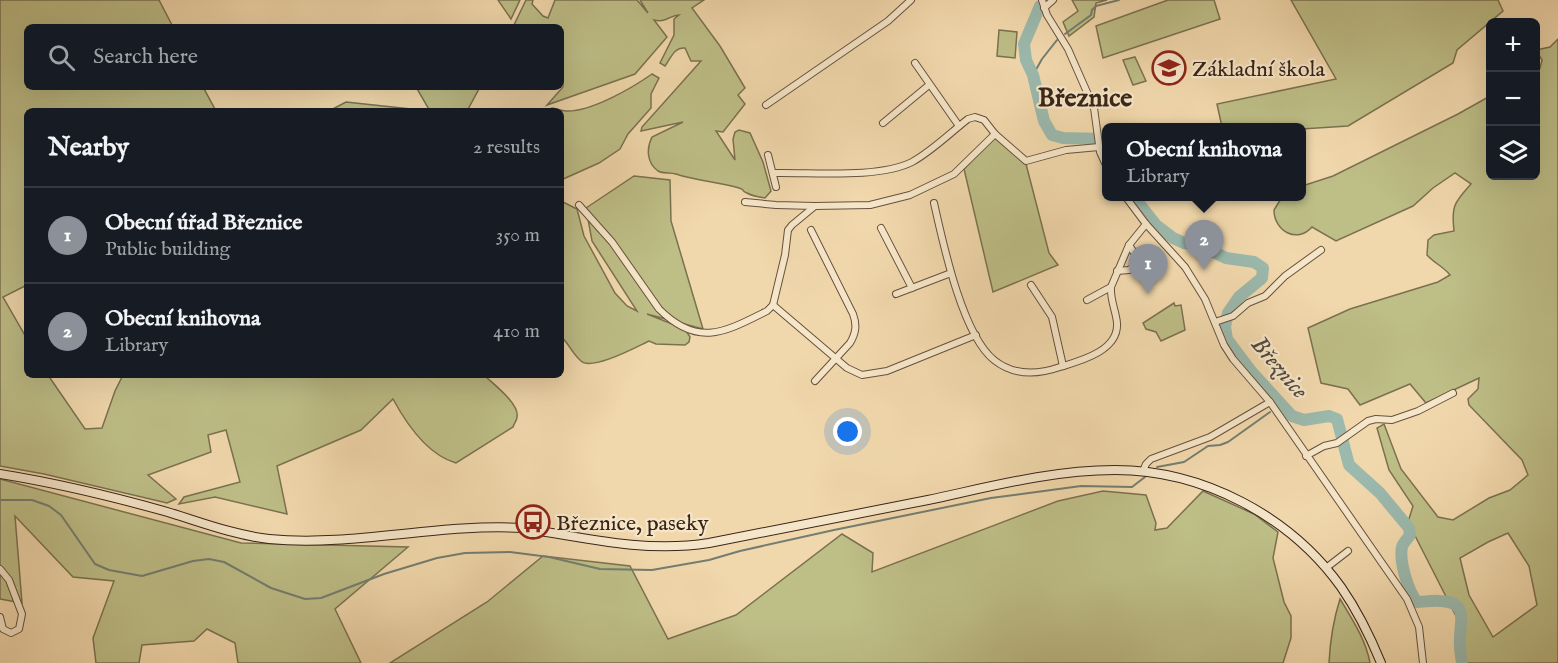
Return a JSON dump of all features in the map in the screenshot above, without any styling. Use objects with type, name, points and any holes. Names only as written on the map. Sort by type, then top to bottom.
[{"type":"main road","points":[[0,474],[86,491],[243,534],[266,538],[311,541],[346,540],[454,529],[507,527],[621,544],[658,547],[709,543],[1055,476],[1103,470],[1143,471],[1202,485],[1241,501],[1281,526],[1326,568],[1356,610],[1381,663]]},
{"type":"street","points":[[766,105],[888,21],[911,0]]},
{"type":"street","points":[[1042,0],[1092,102],[1098,141],[1102,152]]},
{"type":"street","points":[[1044,8],[1053,0]]},
{"type":"street","points":[[915,63],[959,126]]},
{"type":"street","points":[[883,123],[930,85]]},
{"type":"street","points":[[773,172],[861,172],[898,167],[918,159],[968,119],[978,117],[984,120],[995,134],[1026,161],[1098,141]]},
{"type":"street","points":[[745,202],[815,206],[879,204],[910,195],[954,174],[995,134]]},
{"type":"street","points":[[768,155],[776,187]]},
{"type":"street","points":[[1129,201],[1185,267],[1202,292],[1221,340],[1233,359],[1270,402],[1407,599],[1419,627],[1423,663]]},
{"type":"street","points":[[934,203],[951,273],[975,335],[995,361],[1012,370],[1034,373],[1064,366],[1102,350],[1113,340],[1117,323],[1111,287],[1129,245],[1146,224]]},
{"type":"street","points":[[579,205],[612,242],[658,309],[674,323],[691,331],[702,333],[722,332],[767,311],[773,305],[788,230],[815,206]]},
{"type":"street","points":[[881,228],[912,288]]},
{"type":"street","points":[[811,230],[855,320],[854,337],[815,381]]},
{"type":"street","points":[[1117,271],[1130,270],[1140,262],[1129,245]]},
{"type":"street","points":[[1215,322],[1267,295],[1285,276],[1321,250]]},
{"type":"street","points":[[896,294],[951,273]]},
{"type":"street","points":[[1031,285],[1052,317],[1064,366]]},
{"type":"street","points":[[1087,300],[1111,287]]},
{"type":"street","points":[[773,305],[835,359],[855,373],[862,375],[877,374],[975,335]]},
{"type":"street","points":[[1306,456],[1342,439],[1368,421],[1392,420],[1419,411],[1453,393]]},
{"type":"street","points":[[1143,471],[1151,459],[1218,433],[1270,402]]},
{"type":"street","points":[[1326,568],[1348,551]]},
{"type":"street","points":[[0,569],[9,580],[21,614],[19,629],[11,633],[3,629],[0,617]]},
{"type":"green space","points":[[0,0],[159,0],[171,24],[24,24],[24,90],[205,90],[214,108],[24,108],[24,286],[3,297],[24,334],[24,378],[50,378],[85,429],[102,428],[122,378],[487,378],[505,394],[517,412],[517,420],[513,427],[456,463],[427,446],[411,428],[393,399],[361,430],[277,466],[287,514],[215,497],[179,504],[184,497],[240,482],[226,430],[208,435],[211,452],[148,475],[176,499],[167,503],[0,466]]},
{"type":"green space","points":[[498,0],[520,0],[511,19]]},
{"type":"green space","points":[[526,0],[533,0],[532,4],[548,18],[555,0],[637,0],[648,13],[640,0],[704,0],[692,8],[720,46],[745,88],[738,95],[745,104],[723,132],[716,131],[735,160],[733,139],[735,132],[739,130],[750,133],[763,162],[771,191],[765,198],[731,186],[660,172],[654,168],[648,151],[652,137],[683,122],[641,131],[642,127],[701,61],[691,61],[685,48],[681,48],[673,54],[665,66],[660,63],[674,35],[674,19],[679,15],[654,20],[667,37],[635,74],[547,105],[560,90],[564,90],[564,24],[514,24]]},
{"type":"green space","points":[[1072,0],[1107,0],[1096,3],[1094,17],[1069,36],[1063,22],[1078,11]]},
{"type":"green space","points":[[1168,0],[1214,0],[1220,19],[1103,58],[1096,26]]},
{"type":"green space","points":[[1291,0],[1498,0],[1503,11],[1495,18],[1486,18],[1486,25],[1457,50],[1453,63],[1348,126],[1306,129],[1306,123],[1221,123],[1217,104],[1336,79]]},
{"type":"green space","points":[[999,30],[1017,32],[1015,58],[997,56]]},
{"type":"green space","points":[[1558,39],[1558,663],[1460,663],[1457,639],[1460,624],[1408,522],[1413,506],[1389,470],[1377,428],[1384,424],[1401,469],[1438,517],[1453,520],[1489,498],[1510,490],[1528,475],[1522,460],[1469,405],[1468,399],[1478,389],[1479,378],[1426,403],[1410,384],[1360,405],[1348,389],[1321,383],[1308,328],[1350,309],[1438,282],[1450,275],[1427,255],[1428,240],[1434,235],[1454,231],[1455,204],[1471,184],[1455,173],[1413,206],[1336,241],[1312,227],[1300,234],[1287,233],[1278,224],[1274,210],[1280,201],[1306,201],[1306,185],[1333,176],[1486,98],[1486,180],[1540,180],[1540,68],[1542,60],[1540,49],[1550,47]],"holes":[[[1508,533],[1529,566],[1537,605],[1493,637],[1469,595],[1460,558]]]},
{"type":"green space","points":[[1135,57],[1146,81],[1133,85],[1123,60]]},
{"type":"green space","points":[[652,74],[659,78],[651,94],[651,108],[628,134],[620,149],[599,163],[564,179],[564,111],[587,108],[623,92]]},
{"type":"green space","points":[[418,90],[478,90],[469,108],[428,108]]},
{"type":"green space","points":[[346,102],[402,108],[335,108]]},
{"type":"green space","points":[[995,136],[1026,164],[1049,253],[1058,265],[993,292],[964,169]]},
{"type":"green space","points":[[634,176],[670,180],[671,221],[703,329],[647,314],[685,329],[690,337],[689,342],[685,345],[656,344],[649,341],[604,361],[587,363],[578,358],[564,340],[564,202],[577,209],[584,236],[615,293],[627,306],[637,311],[592,241],[586,208]]},
{"type":"green space","points":[[1174,303],[1175,306],[1181,305],[1185,330],[1161,341],[1156,332],[1146,329],[1143,323]]},
{"type":"green space","points":[[0,479],[241,543],[408,547],[335,609],[361,663],[238,663],[235,643],[207,629],[194,641],[142,645],[139,663],[96,663],[93,638],[114,581],[73,577],[15,516],[22,603],[0,599]]},
{"type":"green space","points":[[1103,491],[1146,495],[1156,523],[1155,530],[1167,528],[1203,491],[1254,514],[1278,532],[1273,558],[1284,602],[1291,616],[1291,638],[1283,663],[390,663],[487,602],[543,556],[630,566],[668,639],[736,615],[842,534],[873,553],[872,572],[1058,501]]},
{"type":"green space","points":[[1340,599],[1362,638],[1370,663],[1329,663]]},
{"type":"waterway","points":[[1065,34],[1091,15],[1096,6],[1119,0]]},
{"type":"waterway","name":"Březnice","points":[[1040,6],[1024,44],[1026,60],[1033,75],[1044,121],[1052,135],[1063,138],[1102,139]]},
{"type":"waterway","points":[[1033,75],[1057,40]]},
{"type":"waterway","name":"Březnice","points":[[1137,201],[1156,225],[1173,238],[1184,243],[1199,245],[1226,258],[1254,262],[1263,268],[1262,278],[1239,297],[1228,313],[1225,327],[1227,339],[1251,371],[1292,416],[1304,420],[1329,416],[1337,419],[1349,465],[1380,493],[1409,528],[1410,535],[1404,542],[1401,553],[1405,576],[1417,602],[1449,602],[1459,609],[1462,663]]},
{"type":"waterway","name":"Březnice","points":[[1279,406],[1283,404]]},
{"type":"waterway","points":[[1157,467],[1184,462],[1208,446],[1228,442],[1270,412]]},
{"type":"waterway","points":[[0,500],[32,500],[49,506],[61,515],[95,564],[109,570],[142,576],[193,561],[209,559],[224,562],[271,588],[305,599],[321,598],[384,574],[437,558],[465,553],[510,552],[549,557],[600,569],[652,570],[709,560],[834,530],[991,498],[1081,486],[1132,487],[1145,477]]},
{"type":"place","name":"Základní škola","points":[[1169,68]]},
{"type":"place","name":"Obecní knihovna","points":[[1204,270]]},
{"type":"place","name":"Obecní úřad Březnice","points":[[1148,294]]},
{"type":"place","name":"Březnice, paseky","points":[[533,522]]},
{"type":"district","name":"Březnice","points":[[1085,97]]}]
